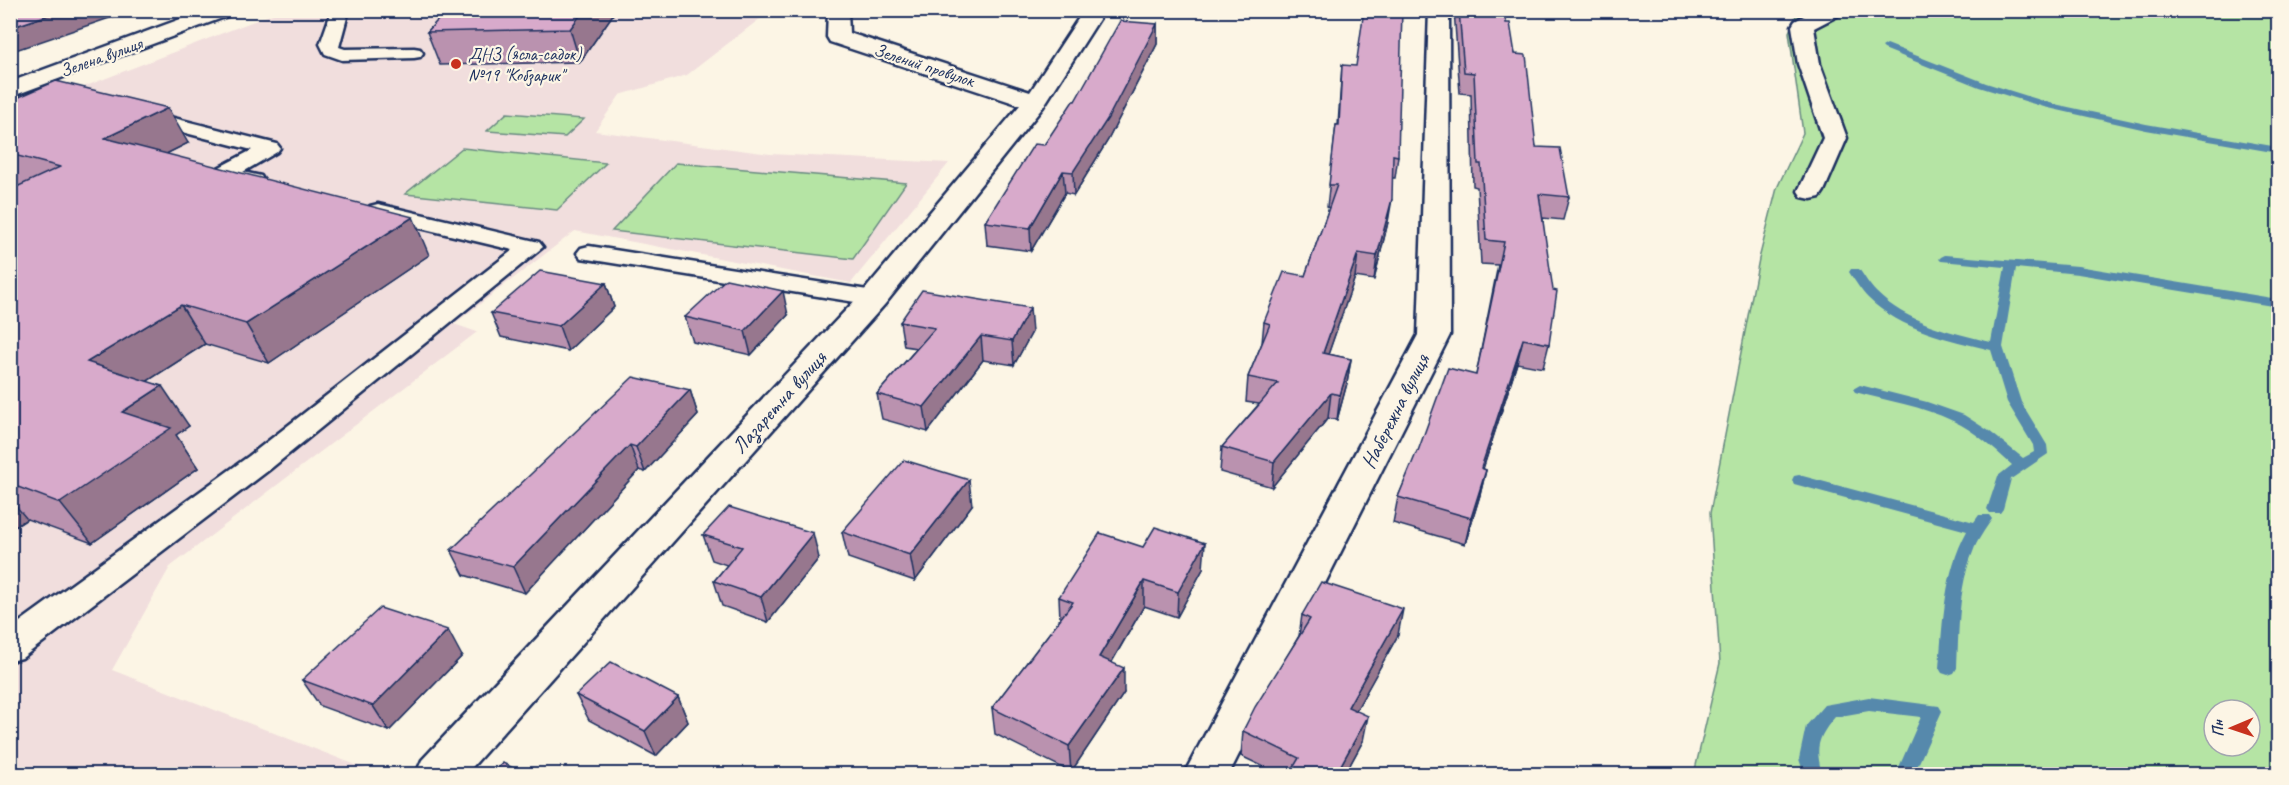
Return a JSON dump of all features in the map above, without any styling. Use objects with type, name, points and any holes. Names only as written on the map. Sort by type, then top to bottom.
[{"type":"street","name":"Зелена вулиця","points":[[16,88],[226,10]]},
{"type":"street","name":"Зелений провулок","points":[[838,10],[838,37],[1035,102]]},
{"type":"street","name":"Лазаретна вулиця","points":[[438,774],[874,298],[1035,102],[1095,10]]},
{"type":"street","name":"Набережна вулиця","points":[[1206,774],[1434,335],[1438,10]]},
{"type":"street","points":[[1810,191],[1835,138],[1809,64],[1803,26],[1834,10]]},
{"type":"lane","points":[[341,10],[329,44],[331,50],[342,55],[414,53]]},
{"type":"lane","points":[[16,88],[60,96]]},
{"type":"lane","points":[[118,110],[270,148],[224,174],[281,187]]},
{"type":"lane","points":[[10,648],[259,463],[531,247],[361,206]]},
{"type":"lane","points":[[589,253],[874,298]]},
{"type":"shaded area","points":[[280,11],[770,11],[687,75],[620,95],[595,131],[770,154],[949,163],[851,283],[575,231],[454,324],[477,332],[170,567],[112,670],[379,774],[11,774],[11,115]]},
{"type":"green space","points":[[1805,10],[2278,11],[2278,774],[1694,774],[1720,663],[1710,513],[1759,259],[1777,188],[1803,133],[1789,32],[1797,13]]},
{"type":"green space","points":[[507,113],[584,119],[565,137],[487,131]]},
{"type":"green space","points":[[462,148],[606,163],[557,210],[405,194]]},
{"type":"green space","points":[[676,163],[906,183],[853,259],[612,231]]},
{"type":"building","points":[[10,10],[63,10],[10,28]]},
{"type":"building","points":[[447,10],[584,10],[570,29],[427,32]]},
{"type":"building","points":[[1364,10],[1402,10],[1398,156],[1393,155],[1392,199],[1377,256],[1358,253],[1323,353],[1351,359],[1340,395],[1331,393],[1274,462],[1222,447],[1278,383],[1248,377],[1270,324],[1264,322],[1284,272],[1305,276],[1337,185],[1329,185],[1336,125],[1339,125],[1342,65],[1356,66]]},
{"type":"building","points":[[1459,10],[1504,10],[1506,23],[1510,23],[1515,54],[1526,55],[1536,147],[1560,148],[1569,197],[1539,194],[1553,290],[1557,291],[1549,344],[1523,339],[1481,468],[1486,470],[1471,518],[1398,497],[1418,451],[1448,368],[1476,375],[1504,242],[1486,240],[1481,164],[1478,164],[1474,73],[1464,72]]},
{"type":"building","points":[[1120,21],[1157,24],[1108,118],[1073,172],[1063,171],[1030,228],[985,222],[1034,144],[1044,145],[1075,101]]},
{"type":"building","points":[[56,81],[168,108],[105,138],[413,217],[246,324],[181,305],[87,362],[162,386],[122,412],[171,428],[60,503],[10,484],[10,190],[60,167],[10,154],[10,101]]},
{"type":"building","points":[[540,271],[606,283],[559,326],[491,313]]},
{"type":"building","points":[[726,279],[783,291],[745,331],[685,317]]},
{"type":"building","points":[[922,290],[1030,308],[1012,341],[981,336],[924,407],[877,394],[935,328],[900,322]]},
{"type":"building","points":[[633,377],[690,390],[636,447],[630,445],[513,567],[451,550]]},
{"type":"building","points":[[904,460],[969,480],[910,555],[842,532]]},
{"type":"building","points":[[729,507],[813,533],[761,597],[714,581],[742,547],[703,535]]},
{"type":"building","points":[[1155,527],[1205,543],[1178,592],[1144,581],[1099,657],[1124,668],[1069,746],[992,708],[1073,602],[1059,597],[1100,533],[1143,547]]},
{"type":"building","points":[[1321,582],[1403,609],[1348,707],[1368,716],[1336,774],[1294,774],[1290,773],[1299,758],[1243,731],[1255,707],[1310,619],[1302,615]]},
{"type":"building","points":[[380,608],[448,630],[373,706],[302,680]]},
{"type":"building","points":[[611,662],[678,697],[645,731],[576,695]]},
{"type":"building","points":[[503,763],[525,774],[491,774]]},
{"type":"waterway","points":[[1887,47],[1982,85],[2047,105],[2146,127],[2278,150]]},
{"type":"waterway","points":[[1945,259],[2078,270],[2278,303]]},
{"type":"waterway","points":[[1997,347],[2011,265]]},
{"type":"waterway","points":[[1855,272],[1872,295],[1899,316],[1930,330],[1997,347]]},
{"type":"waterway","points":[[1995,509],[2005,476],[2041,454],[2040,445],[2014,402],[1997,347]]},
{"type":"waterway","points":[[1860,389],[1922,405],[1959,418],[1984,434],[2022,465]]},
{"type":"waterway","points":[[1799,480],[1976,528]]},
{"type":"waterway","points":[[1948,668],[1952,610],[1959,571],[1973,535],[1984,519]]},
{"type":"waterway","points":[[1813,774],[1808,759],[1812,731],[1830,710],[1869,704],[1933,711],[1905,774]]},
{"type":"place","name":"ДНЗ (ясла-садок) №19 \"Кобзарик\"","points":[[456,64]]}]
